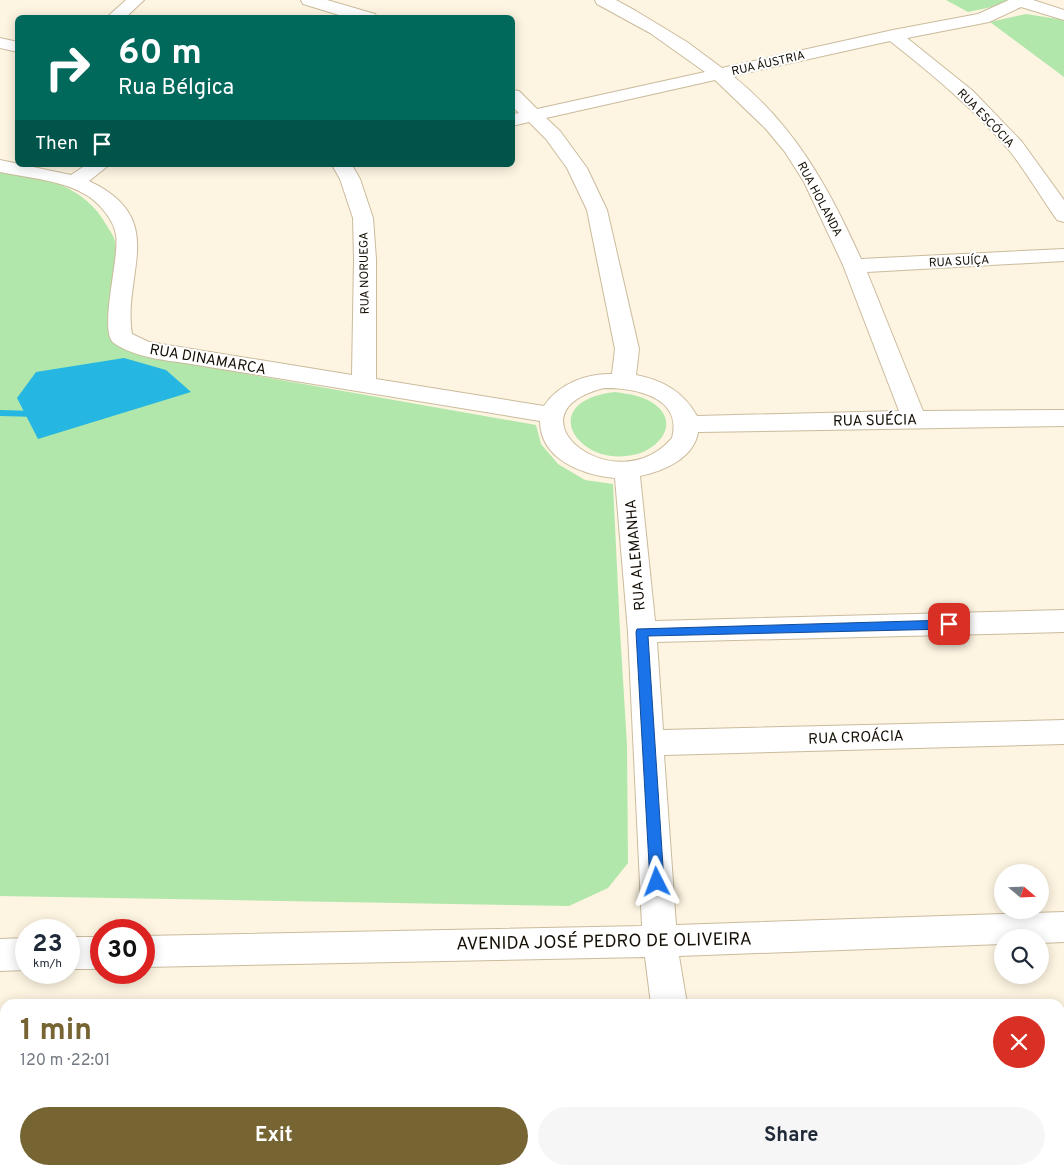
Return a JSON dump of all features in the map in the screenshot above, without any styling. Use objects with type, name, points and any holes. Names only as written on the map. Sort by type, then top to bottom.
[{"type":"street","points":[[118,15],[136,0]]},
{"type":"street","points":[[309,0],[348,4],[364,15]]},
{"type":"street","name":"RUA HOLANDA","points":[[603,0],[646,22],[690,51],[720,74],[760,111],[792,148],[830,213],[854,266],[914,419]]},
{"type":"street","points":[[1021,1],[1041,10],[1064,14]]},
{"type":"street","name":"RUA ÁUSTRIA","points":[[515,119],[893,35],[983,18],[1021,1]]},
{"type":"street","name":"RUA ESCÓCIA","points":[[893,35],[935,68],[987,116],[1029,164],[1064,216]]},
{"type":"street","points":[[0,43],[15,46]]},
{"type":"street","points":[[515,98],[534,114],[552,134],[576,168],[597,210],[627,348],[623,381]]},
{"type":"street","name":"RUA DINAMARCA","points":[[0,166],[74,182],[96,192],[117,212],[127,234],[127,259],[118,318],[121,338],[142,348],[552,415]]},
{"type":"street","points":[[74,182],[96,167]]},
{"type":"street","name":"RUA NORUEGA","points":[[343,167],[350,179],[363,218],[366,259],[364,385]]},
{"type":"street","name":"RUA SUÍÇA","points":[[854,266],[1064,255]]},
{"type":"street","points":[[623,381],[654,388],[676,403],[683,414],[686,424],[685,437],[677,449],[664,459],[647,466],[627,469],[595,466],[569,454],[553,436],[550,425],[552,415],[558,403],[570,393],[594,383],[623,381]]},
{"type":"street","name":"RUA SUÉCIA","points":[[686,424],[1064,418]]},
{"type":"street","name":"RUA ALEMANHA","points":[[627,469],[642,632],[660,941],[667,999]]},
{"type":"street","points":[[642,632],[1064,621]]},
{"type":"street","name":"RUA CROÁCIA","points":[[648,743],[1064,732]]},
{"type":"street","name":"AVENIDA JOSÉ PEDRO DE OLIVEIRA","points":[[155,952],[660,941],[1064,927]]},
{"type":"street","points":[[0,955],[15,954]]},
{"type":"green space","points":[[946,0],[1020,0],[1021,1],[968,12]]},
{"type":"green space","points":[[1026,14],[1064,20],[1064,77],[990,22]]},
{"type":"green space","points":[[0,170],[32,176],[61,185],[87,201],[98,212],[113,236],[115,243],[115,268],[110,316],[111,341],[138,353],[207,367],[536,425],[541,444],[558,464],[585,480],[613,484],[627,745],[628,863],[608,888],[569,906],[0,896]]},
{"type":"green space","points":[[615,392],[648,400],[664,414],[666,429],[658,442],[652,447],[637,454],[616,456],[597,452],[583,444],[574,432],[571,420],[576,408],[590,398]]},
{"type":"water","points":[[124,358],[166,370],[191,392],[38,439],[17,398],[36,372]]},
{"type":"waterway","points":[[0,413],[38,414]]},
{"type":"route","points":[[657,882],[642,632],[949,624]]}]
